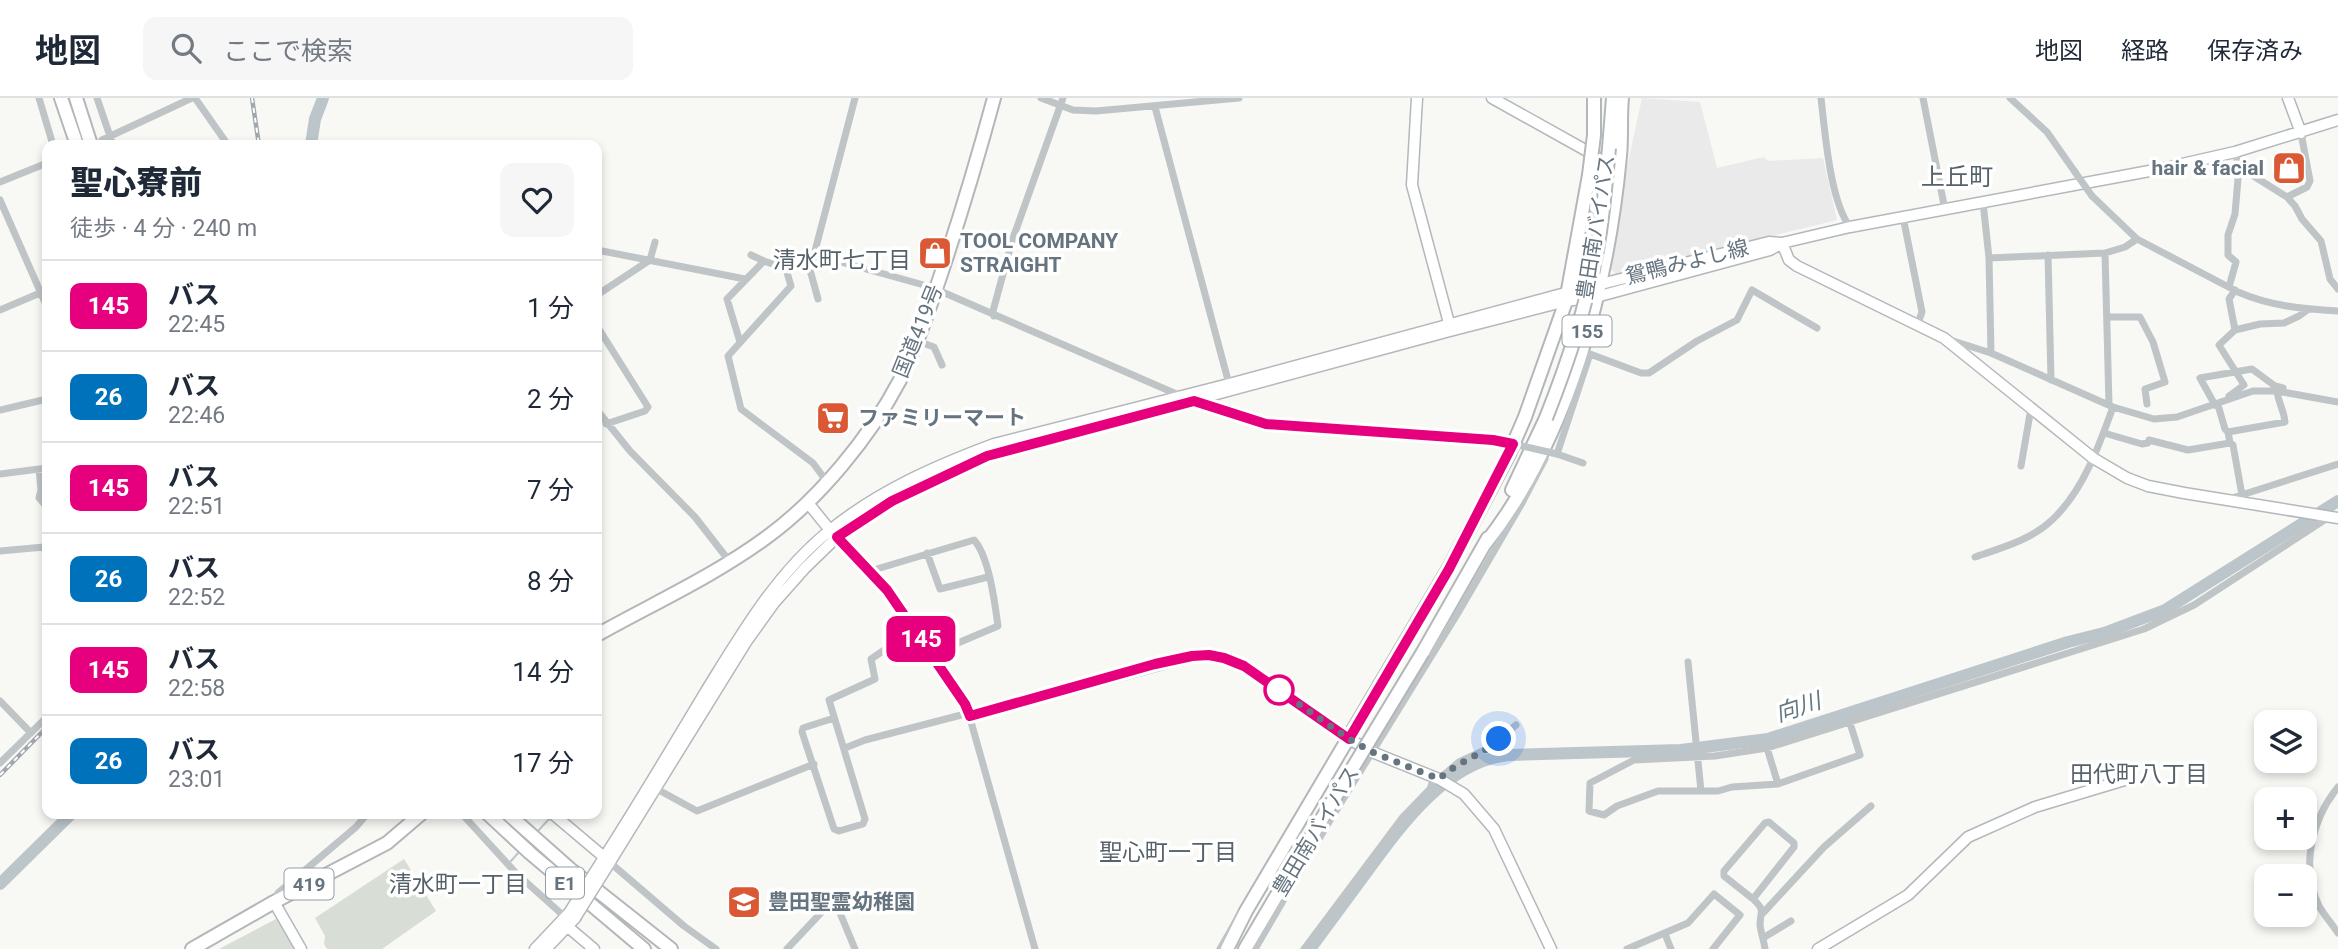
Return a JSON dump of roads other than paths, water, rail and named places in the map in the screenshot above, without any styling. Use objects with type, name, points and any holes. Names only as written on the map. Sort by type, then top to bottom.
[{"type":"highway","points":[[61,98],[75,140]]},
{"type":"highway","points":[[76,98],[101,140]]},
{"type":"highway","name":"国道419号","points":[[602,632],[730,562],[768,537],[828,483],[894,390],[917,341],[966,200],[994,98]]},
{"type":"highway","name":"155","points":[[1227,949],[1246,911],[1449,569],[1509,454],[1525,417],[1567,296],[1589,175],[1594,135],[1594,98]]},
{"type":"highway","name":"豊田南バイパス","points":[[1247,949],[1485,544],[1546,418],[1569,359],[1599,239],[1613,98]]},
{"type":"highway","name":"155","points":[[1485,544],[1503,522],[1533,469],[1565,399],[1597,290],[1608,238],[1620,155],[1622,98]]},
{"type":"highway","name":"419","points":[[192,949],[274,902],[387,843],[415,819]]},
{"type":"highway","name":"E1","points":[[493,819],[645,949]]},
{"type":"highway","name":"E1","points":[[515,819],[570,869],[670,949]]},
{"type":"street","points":[[39,98],[52,140]]},
{"type":"street","points":[[97,98],[101,140],[193,98],[224,140]]},
{"type":"street","points":[[818,299],[810,270],[855,98]]},
{"type":"street","points":[[1041,98],[1062,102],[1073,110],[1083,111],[1239,98]]},
{"type":"street","points":[[1417,98],[1412,185],[1447,328]]},
{"type":"street","points":[[1492,98],[1596,156],[1601,169],[1594,219],[1579,234]]},
{"type":"street","points":[[1821,98],[1829,157],[1843,218],[1850,227]]},
{"type":"street","points":[[1923,98],[1945,209]]},
{"type":"street","points":[[2010,98],[2047,132],[2092,196],[2137,239],[2253,298],[2288,308],[2338,311]]},
{"type":"street","points":[[2287,197],[2307,187],[2310,181],[2301,133],[2288,98]]},
{"type":"street","points":[[993,316],[1012,241],[1062,102]]},
{"type":"street","points":[[1155,107],[1229,384]]},
{"type":"street","name":"鴛鴨みよし線","points":[[1447,328],[1769,242],[1782,243],[1850,227],[2235,152],[2338,120]]},
{"type":"street","points":[[2235,152],[2239,167],[2235,214],[2228,234],[2228,255],[2236,262],[2229,299],[2235,330]]},
{"type":"street","points":[[0,182],[42,165]]},
{"type":"street","points":[[2239,167],[2287,197],[2322,241],[2330,279],[2338,289]]},
{"type":"street","points":[[0,200],[42,288]]},
{"type":"street","points":[[1983,202],[1989,258],[1991,354]]},
{"type":"street","points":[[1595,208],[1608,238]]},
{"type":"street","points":[[1903,217],[1922,312],[1918,323]]},
{"type":"street","points":[[1989,258],[2105,253],[2125,247],[2137,239]]},
{"type":"street","points":[[602,292],[649,260],[654,242]]},
{"type":"street","points":[[1782,243],[1789,260],[1797,266],[1944,338],[2093,457],[2127,478],[2148,486],[2334,517]]},
{"type":"street","points":[[815,250],[819,256],[936,290],[1179,396],[1266,424],[1509,443],[1583,463]]},
{"type":"street","points":[[602,251],[745,279]]},
{"type":"street","points":[[1975,557],[2018,542],[2052,521],[2082,480],[2104,433],[2111,406],[2105,253]]},
{"type":"street","points":[[751,255],[786,269],[791,286],[728,356],[741,409],[813,463],[828,483]]},
{"type":"street","points":[[2048,256],[2051,380]]},
{"type":"street","points":[[740,342],[727,301],[764,261]]},
{"type":"street","points":[[1557,454],[1590,354],[1641,373],[1649,373],[1697,341],[1737,320],[1752,290],[1817,328]]},
{"type":"street","points":[[0,310],[42,293]]},
{"type":"street","points":[[2220,404],[2244,385],[2219,345],[2235,330],[2260,324],[2284,323],[2309,309]]},
{"type":"street","points":[[2107,317],[2140,317],[2153,342],[2165,382],[2145,389],[2147,404]]},
{"type":"street","points":[[546,949],[571,918],[744,629],[785,575],[876,498],[948,461],[994,444],[1447,328]]},
{"type":"street","points":[[605,863],[746,642],[774,603],[833,534],[892,501],[987,456],[1194,401],[1447,328]]},
{"type":"street","points":[[602,334],[648,407],[645,411],[606,424]]},
{"type":"street","points":[[1944,338],[1991,354],[2143,418],[2161,420],[2177,417],[2253,391],[2277,391],[2338,402]]},
{"type":"street","points":[[917,341],[936,349],[944,364],[942,365]]},
{"type":"street","points":[[2242,495],[2233,445],[2225,429],[2220,404],[2199,379],[2236,370],[2254,370],[2275,386],[2291,390],[2292,393]]},
{"type":"street","points":[[2228,432],[2286,422],[2278,402],[2277,391]]},
{"type":"street","points":[[1255,949],[1458,614],[1532,485],[1552,441],[1565,399]]},
{"type":"street","points":[[0,411],[42,400]]},
{"type":"street","points":[[2021,467],[2031,408]]},
{"type":"street","points":[[602,418],[695,517],[730,562]]},
{"type":"street","points":[[2104,433],[2143,444],[2150,440],[2189,450],[2230,443]]},
{"type":"street","points":[[2229,499],[2338,464]]},
{"type":"street","points":[[0,474],[42,469]]},
{"type":"street","points":[[42,480],[39,498],[42,501]]},
{"type":"street","points":[[808,503],[833,534],[887,590],[965,704],[1035,949]]},
{"type":"street","points":[[1850,723],[1860,755],[1778,784],[1658,792],[1617,806],[1604,816],[1589,811],[1590,783],[1631,761],[1767,748],[2153,625],[2194,605],[2334,517]]},
{"type":"street","points":[[870,571],[974,540],[978,543],[998,626],[932,654]]},
{"type":"street","points":[[0,551],[42,547]]},
{"type":"street","points":[[927,553],[940,589],[988,577]]},
{"type":"street","points":[[834,718],[802,730],[834,829],[839,831],[863,824],[865,819],[830,700],[874,679],[871,659],[914,630]]},
{"type":"street","points":[[845,748],[865,740],[965,714],[970,716],[1155,664],[1192,656],[1224,658],[1244,666],[1349,739],[1372,752],[1441,780],[1472,802],[1494,829],[1551,949]]},
{"type":"street","points":[[1688,662],[1701,791]]},
{"type":"street","points":[[0,702],[31,733]]},
{"type":"street","points":[[0,763],[42,722]]},
{"type":"street","points":[[1304,949],[1402,818],[1459,762],[1489,748],[1517,725]]},
{"type":"street","points":[[1767,748],[1778,784]]},
{"type":"street","points":[[655,788],[697,811],[814,764]]},
{"type":"street","points":[[1818,949],[1908,895],[1968,837],[2035,807],[2128,779]]},
{"type":"street","points":[[2338,787],[2328,799],[2313,831],[2310,851],[2320,907],[2338,933]]},
{"type":"street","points":[[1765,949],[1760,926],[1763,913],[1824,847],[1871,806]]},
{"type":"street","points":[[302,949],[274,902],[278,893],[363,819]]},
{"type":"street","points":[[467,819],[516,873],[571,918],[595,949]]},
{"type":"street","points":[[558,819],[605,863],[716,949]]},
{"type":"street","points":[[1753,899],[1794,847],[1794,843],[1769,822],[1765,823],[1724,871],[1724,876],[1760,905],[1763,913]]},
{"type":"street","points":[[1627,949],[1693,919],[1714,894],[1740,915],[1713,949]]},
{"type":"street","points":[[787,949],[833,900],[854,949]]},
{"type":"street","points":[[1220,949],[1237,915],[1246,911]]},
{"type":"street","points":[[535,949],[571,918]]},
{"type":"street","points":[[1763,938],[1791,921]]},
{"type":"street","points":[[1665,934],[1671,949]]},
{"type":"waterway","points":[[312,140],[315,119],[323,98]]},
{"type":"waterway","name":"向川","points":[[1310,949],[1390,841],[1424,801],[1443,784],[1485,760],[1509,755],[1681,750],[1768,739],[2068,642],[2104,633],[2165,610],[2338,501]]},
{"type":"waterway","points":[[0,884],[66,819]]},
{"type":"waterway","points":[[537,832],[549,819]]},
{"type":"waterway","points":[[511,861],[519,852]]},
{"type":"railway","points":[[252,98],[258,140]]},
{"type":"railway","points":[[0,775],[42,732]]},
{"type":"place","name":"hair & facial","points":[[2289,168]]},
{"type":"place","name":"TOOL COMPANY STRAIGHT","points":[[935,253]]},
{"type":"place","name":"ファミリーマート","points":[[833,418]]},
{"type":"place","name":"豊田聖霊幼稚園","points":[[744,902]]},
{"type":"district","name":"上丘町","points":[[1957,177]]},
{"type":"district","name":"清水町七丁目","points":[[842,260]]},
{"type":"district","name":"田代町八丁目","points":[[2139,774]]},
{"type":"district","name":"聖心町一丁目","points":[[1168,852]]},
{"type":"district","name":"清水町一丁目","points":[[458,884]]}]
